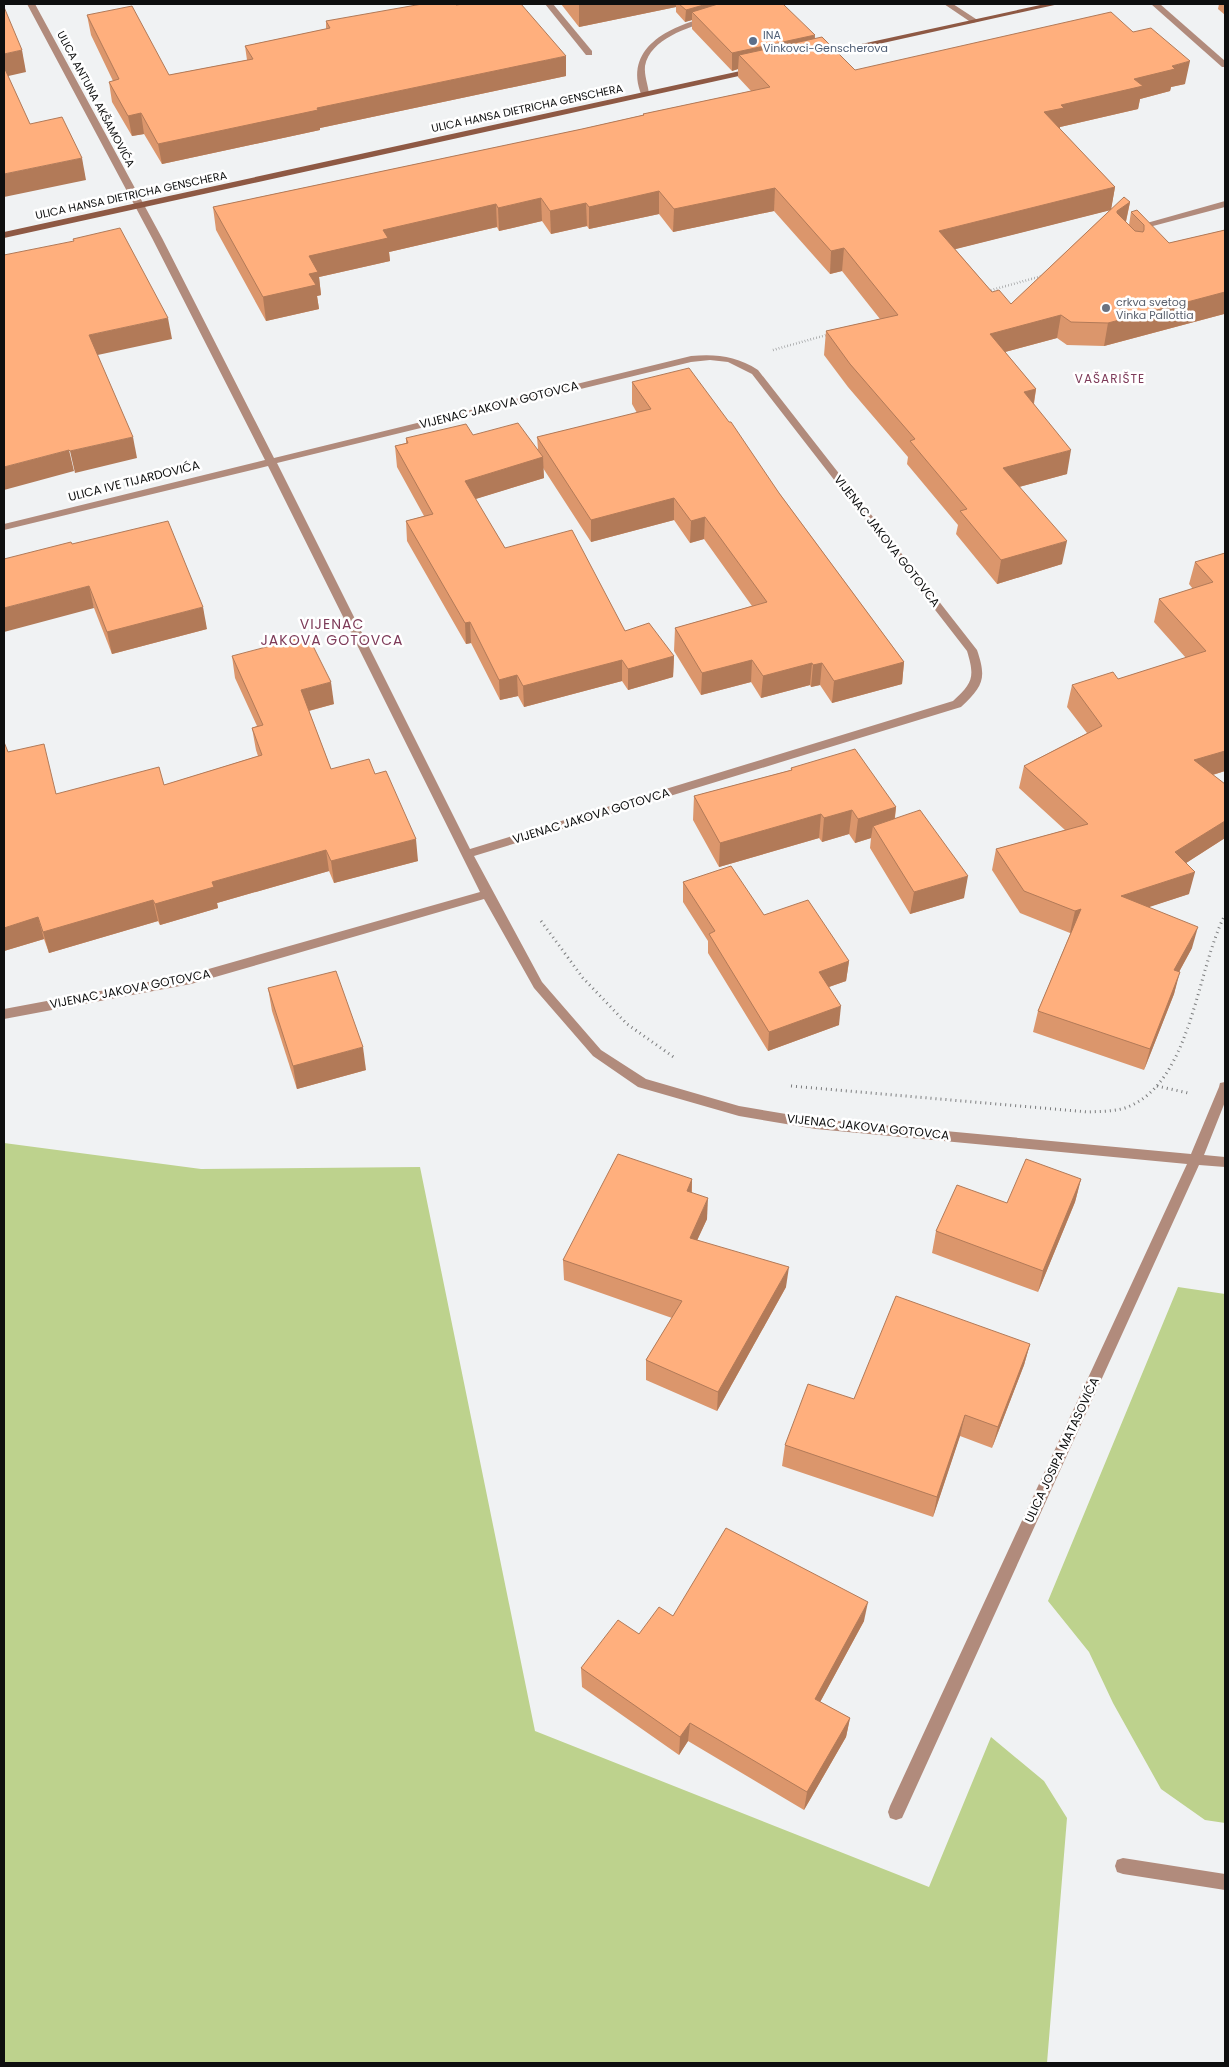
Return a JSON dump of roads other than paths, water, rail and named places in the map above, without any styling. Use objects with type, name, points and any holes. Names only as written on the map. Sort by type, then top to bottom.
[{"type":"main road","points":[[810,58],[1055,4]]},
{"type":"main road","name":"ULICA HANSA DIETRICHA GENSCHERA","points":[[4,234],[761,68]]},
{"type":"street","name":"ULICA ANTUNA AKŠAMOVIĆA","points":[[32,4],[140,205]]},
{"type":"street","points":[[549,4],[589,53]]},
{"type":"street","points":[[948,4],[974,21]]},
{"type":"street","points":[[1155,4],[1225,65]]},
{"type":"street","points":[[645,94],[640,66],[647,53],[664,38],[682,27],[721,16]]},
{"type":"street","points":[[1125,230],[1225,204]]},
{"type":"street","name":"VIJENAC JAKOVA GOTOVCA","points":[[140,205],[487,894],[538,985],[597,1053],[642,1083],[739,1111],[816,1124],[1225,1162]]},
{"type":"street","name":"VIJENAC JAKOVA GOTOVCA","points":[[270,460],[691,359],[716,356],[736,360],[755,372],[972,650],[979,670],[976,687],[956,704],[467,854]]},
{"type":"street","name":"ULICA IVE TIJARDOVIĆA","points":[[4,527],[270,460]]},
{"type":"street","name":"VIJENAC JAKOVA GOTOVCA","points":[[4,1014],[191,979],[487,894]]},
{"type":"street","name":"ULICA JOSIPA MATASOVIĆA","points":[[896,1812],[1196,1158],[1225,1087]]},
{"type":"street","points":[[1123,1866],[1225,1882]]},
{"type":"place","name":"INA Vinkovci-Genscherova","points":[[753,41]]},
{"type":"place","name":"crkva svetog Vinka Pallottia","points":[[1106,308]]},
{"type":"district","name":"VAŠARIŠTE","points":[[1110,379]]},
{"type":"district","name":"VIJENAC JAKOVA GOTOVCA","points":[[332,632]]}]
